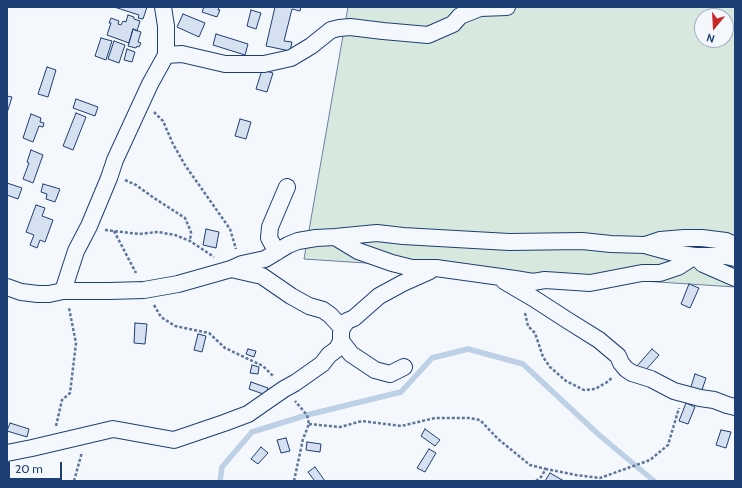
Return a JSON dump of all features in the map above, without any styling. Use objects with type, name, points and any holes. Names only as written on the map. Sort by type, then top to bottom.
[{"type":"street","points":[[63,291],[76,251],[89,226],[115,160],[166,55],[166,26],[163,7]]},
{"type":"street","points":[[166,55],[182,54],[225,64],[264,64],[291,58],[311,46],[331,30],[339,28],[350,27],[428,35],[453,24],[460,16],[480,8],[507,7]]},
{"type":"street","points":[[277,252],[269,238],[270,226],[287,187]]},
{"type":"street","points":[[7,287],[21,292],[38,294],[63,291],[144,290],[178,284],[236,266],[265,259],[288,245],[298,241],[376,233],[509,242],[582,241],[645,245],[674,253],[695,256],[726,256],[735,258]]},
{"type":"street","points":[[335,237],[358,251],[392,263],[412,268],[436,268],[533,282],[545,280],[590,282],[642,273],[660,273],[678,267],[695,256]]},
{"type":"street","points":[[645,245],[660,240],[684,238],[726,241],[735,245]]},
{"type":"street","points":[[695,256],[703,264],[735,278]]},
{"type":"street","points":[[236,266],[262,276],[291,296],[310,306],[324,310],[338,325],[351,354],[375,370],[390,374],[404,367]]},
{"type":"street","points":[[7,453],[113,429],[174,440],[248,414],[322,364],[329,354],[337,349],[347,321],[354,318],[379,296],[436,268]]},
{"type":"street","points":[[498,277],[599,340],[618,356],[621,363],[632,373],[651,378],[674,391],[683,394],[732,405]]},
{"type":"path","points":[[89,226],[98,229],[139,234],[158,232],[175,235],[190,241],[207,252],[236,266],[236,249],[230,229],[185,165],[173,144],[164,122],[143,100]]},
{"type":"path","points":[[109,178],[125,180],[136,184],[154,198],[185,218],[191,232],[190,241]]},
{"type":"path","points":[[114,231],[144,290],[161,317],[176,326],[209,333],[225,348],[263,366],[307,415],[309,424],[303,439],[294,481]]},
{"type":"path","points":[[52,443],[62,400],[70,393],[76,343],[69,310],[63,291]]},
{"type":"path","points":[[524,292],[523,306],[528,326],[535,333],[542,357],[550,367],[566,381],[584,390],[594,390],[609,381],[618,370],[621,363]]},
{"type":"path","points":[[309,424],[340,427],[362,421],[401,426],[435,418],[469,418],[480,420],[498,439],[530,465],[576,476],[600,478],[650,460],[668,445],[683,394]]},
{"type":"path","points":[[74,481],[82,452],[84,436]]},
{"type":"path","points":[[536,481],[541,477],[546,469]]},
{"type":"path","points":[[576,476],[577,481]]},
{"type":"shaded area","points":[[348,7],[735,7],[735,287],[304,259]]},
{"type":"building","points":[[114,7],[147,7],[143,19],[138,18],[139,15]]},
{"type":"building","points":[[204,7],[219,7],[218,10],[220,10],[217,17],[202,12]]},
{"type":"building","points":[[275,7],[301,7],[300,11],[292,9],[284,41],[292,42],[290,51],[266,46]]},
{"type":"building","points":[[251,10],[261,13],[256,29],[247,26]]},
{"type":"building","points":[[183,14],[205,23],[199,37],[177,27]]},
{"type":"building","points":[[128,15],[140,21],[137,31],[133,29],[129,43],[107,35],[111,18],[119,21],[118,24],[121,25],[123,21],[126,22]]},
{"type":"building","points":[[133,29],[141,32],[138,42],[141,43],[139,47],[137,46],[136,48],[128,46]]},
{"type":"building","points":[[216,34],[248,44],[245,55],[213,45]]},
{"type":"building","points":[[101,38],[112,41],[106,60],[95,56]]},
{"type":"building","points":[[114,41],[125,45],[119,63],[108,59]]},
{"type":"building","points":[[127,49],[135,52],[132,62],[124,60]]},
{"type":"building","points":[[47,67],[56,70],[48,97],[38,94]]},
{"type":"building","points":[[262,70],[273,73],[267,92],[256,89]]},
{"type":"building","points":[[7,96],[12,97],[7,113]]},
{"type":"building","points":[[76,99],[98,107],[95,116],[73,108]]},
{"type":"building","points":[[76,113],[86,117],[73,150],[63,146]]},
{"type":"building","points":[[31,114],[41,118],[40,122],[44,123],[43,127],[39,126],[33,142],[23,138]]},
{"type":"building","points":[[240,119],[251,122],[246,139],[235,136]]},
{"type":"building","points":[[31,150],[43,155],[33,183],[23,179],[29,163],[27,162]]},
{"type":"building","points":[[7,183],[22,188],[18,199],[7,195]]},
{"type":"building","points":[[43,184],[60,189],[55,202],[46,199],[47,194],[41,192]]},
{"type":"building","points":[[36,205],[45,208],[42,216],[53,220],[45,242],[40,240],[37,248],[30,245],[34,235],[26,232]]},
{"type":"building","points":[[206,229],[219,232],[216,248],[203,245]]},
{"type":"building","points":[[689,284],[699,288],[690,308],[681,304]]},
{"type":"building","points":[[135,323],[147,324],[145,344],[134,343]]},
{"type":"building","points":[[198,334],[206,336],[202,352],[194,350]]},
{"type":"building","points":[[248,349],[256,351],[254,357],[246,354]]},
{"type":"building","points":[[652,349],[659,355],[644,372],[637,366]]},
{"type":"building","points":[[252,365],[259,367],[258,374],[250,373]]},
{"type":"building","points":[[695,374],[706,378],[700,396],[689,393]]},
{"type":"building","points":[[251,382],[268,388],[266,395],[249,389]]},
{"type":"building","points":[[686,403],[695,407],[688,424],[679,421]]},
{"type":"building","points":[[10,423],[29,429],[27,437],[7,431]]},
{"type":"building","points":[[425,429],[440,440],[435,446],[421,436]]},
{"type":"building","points":[[721,430],[731,432],[726,448],[716,445]]},
{"type":"building","points":[[286,438],[290,451],[281,453],[277,440]]},
{"type":"building","points":[[307,442],[321,444],[320,452],[306,450]]},
{"type":"building","points":[[261,447],[268,453],[258,464],[251,459]]},
{"type":"building","points":[[429,449],[436,453],[425,472],[417,468]]},
{"type":"building","points":[[315,467],[325,481],[312,481],[314,480],[308,472]]},
{"type":"building","points":[[550,473],[564,481],[545,481]]},
{"type":"waterway","points":[[220,481],[222,467],[252,432],[307,415],[401,392],[432,358],[468,349],[523,364],[598,434],[654,481]]}]
